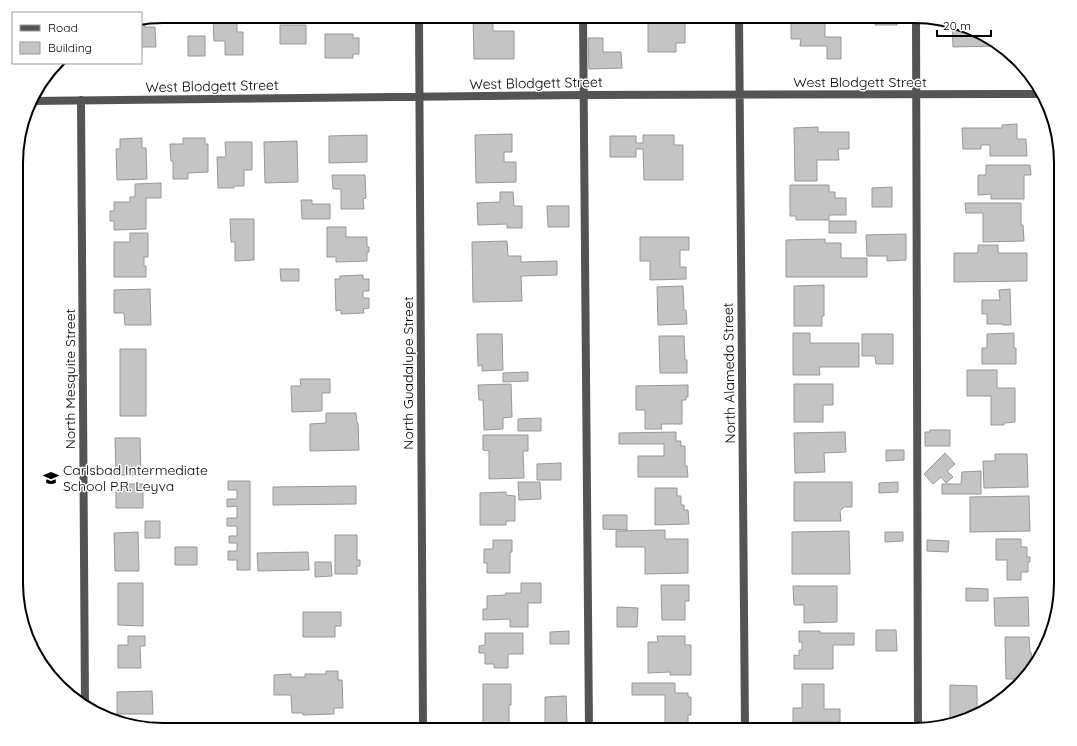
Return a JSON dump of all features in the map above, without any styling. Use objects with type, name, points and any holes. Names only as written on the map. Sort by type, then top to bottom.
[{"type":"street","name":"North Guadalupe Street","points":[[419,23],[423,723]]},
{"type":"street","points":[[583,23],[589,723]]},
{"type":"street","name":"North Alameda Street","points":[[739,23],[745,723]]},
{"type":"street","points":[[916,23],[918,723]]},
{"type":"street","name":"West Blodgett Street","points":[[38,101],[583,95],[1036,94]]},
{"type":"street","name":"North Mesquite Street","points":[[81,100],[85,699]]},
{"type":"building","points":[[213,23],[237,23],[237,32],[243,32],[243,55],[225,55],[225,41],[214,41]]},
{"type":"building","points":[[473,23],[493,23],[493,31],[514,31],[514,59],[474,59]]},
{"type":"building","points":[[648,23],[685,23],[685,43],[676,43],[676,52],[648,52]]},
{"type":"building","points":[[791,23],[825,23],[825,37],[841,37],[841,59],[827,59],[827,46],[800,46],[801,39],[791,39]]},
{"type":"building","points":[[875,23],[897,23],[897,25],[875,25]]},
{"type":"building","points":[[145,24],[145,27],[155,27],[156,47],[142,47],[142,25]]},
{"type":"building","points":[[280,25],[306,25],[306,44],[280,44]]},
{"type":"building","points":[[952,29],[976,37],[990,46],[953,47]]},
{"type":"building","points":[[325,34],[353,34],[353,38],[359,38],[359,54],[353,54],[353,58],[325,58]]},
{"type":"building","points":[[188,36],[205,36],[205,56],[188,56]]},
{"type":"building","points":[[588,38],[603,38],[603,52],[621,52],[622,68],[589,69]]},
{"type":"building","points":[[1017,124],[1017,139],[1026,139],[1027,156],[990,156],[990,145],[981,145],[981,149],[963,149],[962,128],[1002,128],[1002,125]]},
{"type":"building","points":[[818,127],[818,132],[849,132],[849,149],[838,149],[839,160],[817,160],[817,181],[795,181],[794,128]]},
{"type":"building","points":[[512,134],[512,152],[504,152],[504,162],[516,162],[516,182],[476,183],[475,135]]},
{"type":"building","points":[[367,135],[367,162],[329,163],[329,136]]},
{"type":"building","points":[[643,135],[674,135],[674,145],[683,145],[683,180],[644,180],[643,149],[636,149],[636,157],[610,157],[610,136],[636,136],[636,143],[643,143]]},
{"type":"building","points":[[142,138],[142,148],[146,148],[147,179],[117,180],[116,149],[120,149],[120,139]]},
{"type":"building","points":[[183,138],[205,138],[205,144],[208,144],[208,172],[188,173],[188,179],[173,179],[173,161],[171,161],[170,144],[183,144]]},
{"type":"building","points":[[297,141],[298,182],[265,183],[264,142]]},
{"type":"building","points":[[225,142],[252,142],[252,170],[244,170],[244,186],[234,186],[234,188],[218,188],[217,157],[226,157]]},
{"type":"building","points":[[986,165],[1030,165],[1031,175],[1024,175],[1024,199],[991,199],[991,194],[978,195],[978,175],[986,175]]},
{"type":"building","points":[[332,175],[365,175],[366,198],[363,199],[364,209],[341,209],[341,189],[333,189]]},
{"type":"building","points":[[161,183],[161,198],[146,198],[146,229],[114,230],[114,221],[110,221],[110,211],[114,211],[114,202],[130,202],[130,197],[135,197],[135,184]]},
{"type":"building","points":[[790,185],[829,185],[829,192],[835,192],[835,198],[846,198],[846,215],[829,215],[829,220],[796,220],[796,216],[790,216]]},
{"type":"building","points":[[892,187],[892,207],[872,207],[872,188]]},
{"type":"building","points":[[500,192],[513,192],[514,206],[522,206],[522,228],[507,228],[507,224],[478,225],[477,203],[500,202]]},
{"type":"building","points":[[301,200],[312,200],[312,204],[330,204],[330,219],[302,219]]},
{"type":"building","points":[[965,203],[1021,203],[1021,225],[1023,225],[1024,241],[983,242],[983,213],[966,213]]},
{"type":"building","points":[[547,206],[569,206],[569,227],[548,227]]},
{"type":"building","points":[[230,219],[254,219],[254,260],[235,261],[235,242],[231,242]]},
{"type":"building","points":[[829,221],[856,221],[856,233],[829,233]]},
{"type":"building","points":[[327,227],[346,227],[346,237],[367,237],[367,247],[369,247],[369,252],[367,252],[367,261],[336,262],[336,257],[327,257]]},
{"type":"building","points":[[130,233],[148,233],[148,257],[144,257],[146,277],[114,277],[114,242],[130,242]]},
{"type":"building","points":[[906,234],[906,260],[887,261],[887,256],[867,256],[866,235]]},
{"type":"building","points":[[640,237],[689,237],[689,250],[680,250],[680,267],[686,267],[686,279],[650,280],[650,261],[640,261]]},
{"type":"building","points":[[825,239],[825,243],[841,243],[841,258],[867,258],[867,277],[786,277],[786,240]]},
{"type":"building","points":[[507,241],[508,256],[521,256],[521,262],[557,261],[557,275],[521,276],[522,301],[473,302],[472,242]]},
{"type":"building","points":[[978,245],[998,245],[998,253],[1027,253],[1027,281],[954,282],[954,253],[978,253]]},
{"type":"building","points":[[280,269],[299,269],[299,281],[281,281]]},
{"type":"building","points":[[363,275],[363,279],[369,279],[369,291],[363,291],[363,298],[369,298],[369,308],[363,309],[364,313],[341,314],[341,310],[336,311],[335,279],[340,279],[340,276]]},
{"type":"building","points":[[824,285],[824,316],[822,316],[822,326],[794,326],[794,286]]},
{"type":"building","points":[[683,286],[684,310],[686,310],[687,324],[658,325],[657,287]]},
{"type":"building","points":[[150,289],[151,325],[125,325],[124,313],[114,313],[114,290]]},
{"type":"building","points":[[1010,289],[1011,325],[987,324],[987,314],[982,314],[982,300],[1000,300],[999,290]]},
{"type":"building","points":[[793,333],[810,333],[810,343],[859,343],[859,367],[819,367],[820,375],[793,375]]},
{"type":"building","points":[[1014,333],[1016,364],[982,364],[982,348],[987,348],[987,334]]},
{"type":"building","points":[[477,334],[502,334],[503,370],[482,371],[482,365],[478,366]]},
{"type":"building","points":[[862,334],[893,334],[893,364],[876,364],[875,356],[862,356]]},
{"type":"building","points":[[659,336],[684,336],[687,373],[660,373]]},
{"type":"building","points":[[120,349],[146,349],[146,416],[120,416]]},
{"type":"building","points":[[967,370],[997,370],[997,388],[1015,388],[1015,422],[1004,423],[1004,425],[991,425],[991,396],[967,396]]},
{"type":"building","points":[[528,372],[528,381],[503,382],[503,373]]},
{"type":"building","points":[[300,379],[330,379],[330,393],[322,393],[322,411],[292,412],[291,386],[301,386]]},
{"type":"building","points":[[511,384],[512,417],[503,418],[503,429],[484,430],[483,400],[479,400],[478,385]]},
{"type":"building","points":[[794,384],[833,384],[833,405],[823,405],[823,422],[794,422]]},
{"type":"building","points":[[688,385],[688,397],[686,397],[686,400],[682,400],[682,424],[661,424],[662,429],[645,429],[645,410],[636,410],[636,386]]},
{"type":"building","points":[[326,413],[356,413],[359,450],[310,451],[310,424],[326,423]]},
{"type":"building","points":[[541,418],[541,431],[518,431],[518,419]]},
{"type":"building","points":[[930,430],[950,430],[950,446],[925,446],[925,432],[930,432]]},
{"type":"building","points":[[676,432],[676,441],[681,441],[681,446],[685,446],[685,466],[687,466],[688,477],[638,477],[638,456],[664,456],[664,444],[619,444],[619,433]]},
{"type":"building","points":[[845,432],[846,452],[824,453],[825,472],[795,473],[794,433]]},
{"type":"building","points":[[483,435],[528,435],[528,451],[523,451],[524,478],[489,479],[489,451],[483,450]]},
{"type":"building","points":[[115,438],[140,438],[141,475],[116,475]]},
{"type":"building","points":[[886,450],[904,450],[904,460],[886,461]]},
{"type":"building","points":[[945,453],[955,464],[947,471],[953,477],[946,483],[941,477],[933,484],[924,474]]},
{"type":"building","points":[[995,454],[1027,454],[1028,487],[984,488],[983,461],[995,461]]},
{"type":"building","points":[[561,463],[561,480],[537,480],[537,464]]},
{"type":"building","points":[[981,471],[981,494],[942,494],[942,484],[961,484],[962,472]]},
{"type":"building","points":[[228,481],[250,481],[250,570],[237,570],[237,560],[228,560],[228,551],[237,551],[237,543],[229,543],[229,536],[237,536],[237,526],[227,526],[227,518],[237,518],[237,506],[227,507],[227,499],[237,499],[237,490],[228,490]]},
{"type":"building","points":[[518,482],[540,482],[541,499],[519,500]]},
{"type":"building","points":[[794,482],[852,482],[852,507],[844,507],[840,511],[841,521],[794,521]]},
{"type":"building","points":[[898,482],[898,492],[879,493],[879,483]]},
{"type":"building","points":[[121,484],[143,484],[143,508],[116,508],[116,491],[121,492]]},
{"type":"building","points":[[356,486],[356,504],[273,505],[273,487]]},
{"type":"building","points":[[655,488],[677,488],[677,496],[681,496],[681,505],[684,505],[684,510],[688,510],[689,524],[655,525]]},
{"type":"building","points":[[506,492],[506,495],[515,496],[515,521],[506,521],[506,525],[480,525],[480,493]]},
{"type":"building","points":[[1029,496],[1030,531],[970,532],[970,497]]},
{"type":"building","points":[[603,515],[627,515],[627,530],[603,529]]},
{"type":"building","points":[[145,521],[160,521],[160,538],[145,538]]},
{"type":"building","points":[[665,530],[665,539],[688,539],[688,573],[645,574],[645,547],[616,547],[616,531]]},
{"type":"building","points":[[849,531],[850,574],[792,574],[792,532]]},
{"type":"building","points":[[138,532],[139,571],[115,571],[114,533]]},
{"type":"building","points":[[885,532],[903,532],[903,541],[885,542]]},
{"type":"building","points":[[335,535],[357,535],[357,560],[360,560],[360,566],[357,566],[357,574],[335,574]]},
{"type":"building","points":[[996,539],[1021,539],[1021,547],[1027,547],[1027,557],[1030,557],[1030,562],[1028,562],[1028,572],[1021,572],[1021,580],[1007,580],[1007,560],[996,560]]},
{"type":"building","points":[[493,540],[512,540],[512,552],[510,552],[510,573],[487,573],[487,563],[484,563],[484,549],[493,549]]},
{"type":"building","points":[[927,540],[949,541],[948,552],[927,551]]},
{"type":"building","points":[[175,547],[197,547],[197,565],[175,565]]},
{"type":"building","points":[[308,552],[309,570],[258,571],[257,553]]},
{"type":"building","points":[[315,562],[331,562],[332,576],[315,577]]},
{"type":"building","points":[[118,583],[143,583],[143,626],[118,625]]},
{"type":"building","points":[[521,583],[541,583],[541,603],[528,603],[528,627],[510,627],[510,619],[483,620],[483,609],[487,609],[487,596],[506,595],[506,593],[521,593]]},
{"type":"building","points":[[661,585],[689,585],[689,601],[685,601],[685,620],[662,620]]},
{"type":"building","points":[[793,586],[837,586],[837,622],[804,623],[804,605],[794,605]]},
{"type":"building","points":[[966,588],[988,589],[988,601],[966,601]]},
{"type":"building","points":[[1028,597],[1029,626],[995,626],[994,598]]},
{"type":"building","points":[[617,607],[638,608],[637,627],[617,627]]},
{"type":"building","points":[[303,612],[341,612],[341,626],[335,626],[335,637],[303,637]]},
{"type":"building","points":[[876,630],[896,630],[897,651],[876,651]]},
{"type":"building","points":[[569,631],[569,644],[550,644],[550,632]]},
{"type":"building","points":[[799,631],[820,631],[820,633],[854,633],[854,645],[833,645],[833,669],[794,669],[794,655],[799,656],[799,650],[802,650],[802,642],[799,642]]},
{"type":"building","points":[[485,633],[523,633],[523,654],[508,654],[508,668],[494,668],[494,664],[485,664],[485,653],[479,653],[479,646],[485,645]]},
{"type":"building","points":[[128,636],[145,636],[145,646],[140,646],[141,668],[118,668],[118,645],[128,645]]},
{"type":"building","points":[[657,636],[685,636],[685,645],[691,645],[691,675],[670,675],[670,672],[648,673],[648,642],[658,642]]},
{"type":"building","points":[[1005,637],[1029,637],[1032,658],[1015,679],[1006,679]]},
{"type":"building","points":[[326,671],[338,671],[338,680],[342,680],[343,708],[334,708],[334,714],[303,715],[303,713],[292,713],[291,695],[274,695],[274,675],[291,674],[291,677],[305,677],[305,674],[326,674]]},
{"type":"building","points":[[632,683],[675,683],[675,693],[688,693],[688,697],[691,697],[691,715],[688,715],[688,723],[665,723],[665,695],[632,695]]},
{"type":"building","points":[[483,684],[511,684],[509,723],[483,723]]},
{"type":"building","points":[[802,684],[824,684],[824,709],[840,709],[840,722],[793,722],[793,708],[802,708]]},
{"type":"building","points":[[950,685],[977,686],[977,708],[950,718]]},
{"type":"building","points":[[152,691],[153,714],[117,714],[117,692]]},
{"type":"building","points":[[566,696],[567,722],[545,723],[545,697]]},
{"type":"place","name":"Carlsbad Intermediate School P.R. Leyva","points":[[51,478]]}]
